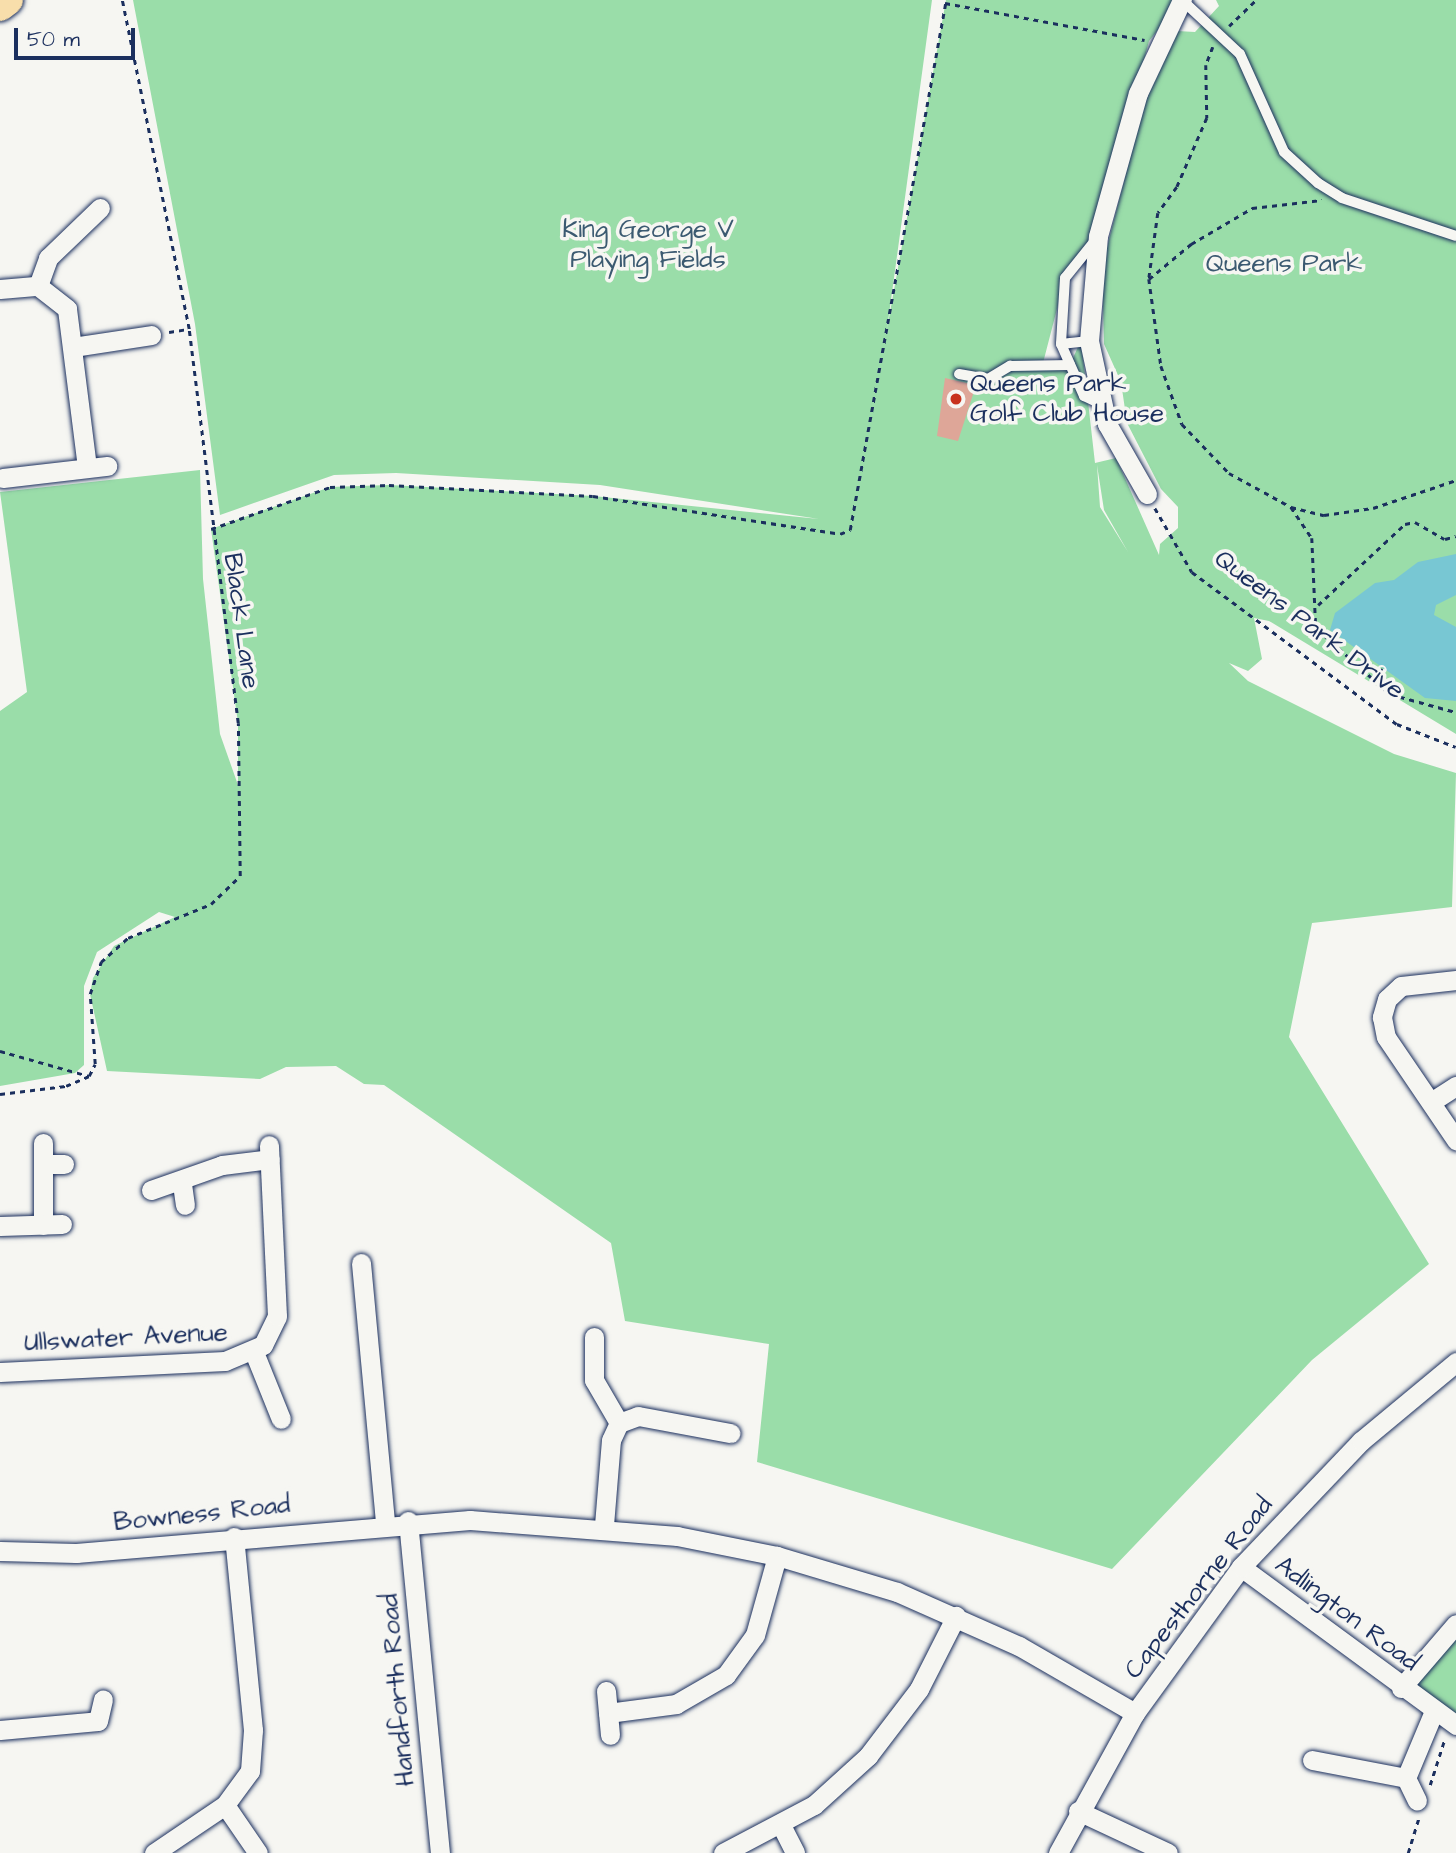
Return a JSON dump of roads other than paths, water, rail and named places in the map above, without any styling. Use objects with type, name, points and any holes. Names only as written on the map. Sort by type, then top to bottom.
[{"type":"main road","points":[[0,6],[8,0]]},
{"type":"street","points":[[1147,494],[1103,405],[1089,341],[1098,236],[1138,93],[1182,0]]},
{"type":"street","points":[[38,286],[48,258],[100,208]]},
{"type":"street","points":[[0,289],[38,286],[67,309],[74,347],[87,468]]},
{"type":"street","points":[[74,347],[151,335]]},
{"type":"street","points":[[4,478],[107,466]]},
{"type":"street","points":[[1456,980],[1401,986],[1383,1007],[1386,1037],[1456,1140]]},
{"type":"street","points":[[1431,1102],[1456,1086]]},
{"type":"street","points":[[0,1226],[52,1225],[43,1164],[43,1143]]},
{"type":"street","name":"Ullswater Avenue","points":[[0,1372],[225,1361],[254,1352],[270,1338],[277,1316],[270,1152],[222,1165],[182,1184],[151,1190]]},
{"type":"street","points":[[43,1164],[64,1164]]},
{"type":"street","points":[[182,1184],[185,1205]]},
{"type":"street","points":[[361,1263],[385,1522]]},
{"type":"street","points":[[594,1337],[594,1380],[619,1423]]},
{"type":"street","name":"Ullswater Avenue","points":[[254,1352],[281,1419]]},
{"type":"street","name":"Capesthorne Road","points":[[1058,1853],[1078,1811],[1135,1713],[1241,1567],[1361,1441],[1456,1362]]},
{"type":"street","points":[[604,1525],[611,1440],[619,1423],[638,1416],[730,1433]]},
{"type":"street","name":"Bowness Road","points":[[0,1551],[76,1553],[408,1521],[604,1525],[777,1556],[956,1616],[1135,1713]]},
{"type":"street","name":"Handforth Road","points":[[408,1521],[440,1853]]},
{"type":"street","points":[[154,1853],[225,1805],[245,1781],[253,1751],[234,1537]]},
{"type":"street","points":[[608,1713],[676,1704],[726,1675],[755,1635],[777,1556]]},
{"type":"street","name":"Adlington Road","points":[[1241,1567],[1401,1688],[1456,1725]]},
{"type":"street","points":[[723,1853],[782,1825],[834,1789],[881,1742],[931,1670],[956,1616]]},
{"type":"street","points":[[1401,1688],[1456,1624]]},
{"type":"street","points":[[606,1691],[610,1735]]},
{"type":"street","points":[[0,1730],[99,1720],[103,1700]]},
{"type":"street","points":[[1417,1801],[1406,1777],[1434,1711]]},
{"type":"street","points":[[1312,1760],[1406,1777]]},
{"type":"street","points":[[225,1805],[258,1853]]},
{"type":"street","points":[[1078,1811],[1168,1853]]},
{"type":"street","points":[[782,1825],[795,1853]]},
{"type":"lane","points":[[1182,0],[1217,36],[1240,54],[1284,152],[1342,198],[1456,236]]},
{"type":"lane","points":[[1098,236],[1065,278],[1061,344],[1084,396],[1103,405]]},
{"type":"lane","points":[[1061,344],[1089,341]]},
{"type":"lane","points":[[959,374],[988,379],[1010,366],[1070,365]]},
{"type":"water","points":[[1456,554],[1456,595],[1436,605],[1434,615],[1456,627],[1456,701],[1425,698],[1330,630],[1335,613],[1375,583],[1394,580],[1418,562]]},
{"type":"place","name":"Queens Park Golf Club House","points":[[956,399]]},
{"type":"park label","name":"King George V Playing Fields","points":[[648,245]]},
{"type":"park label","name":"Queens Park","points":[[1284,264]]}]
